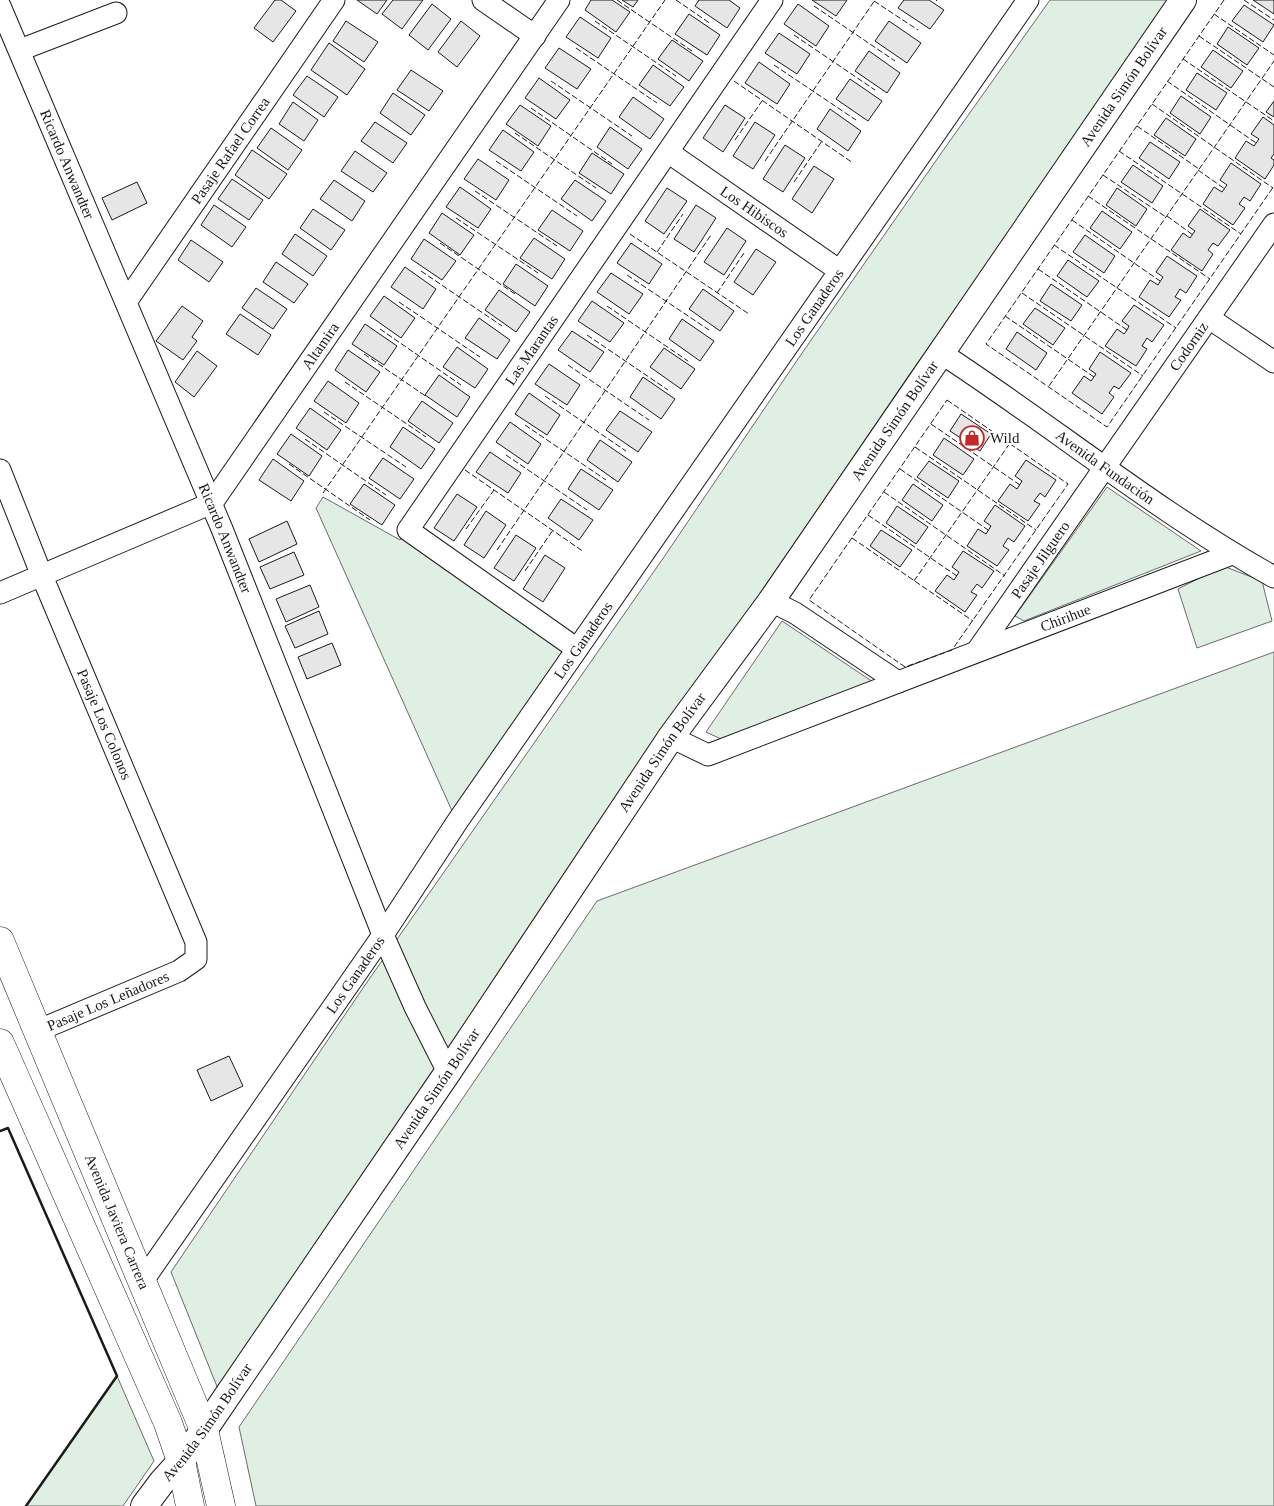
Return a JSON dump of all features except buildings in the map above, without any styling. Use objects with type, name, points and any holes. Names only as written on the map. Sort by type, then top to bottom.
[{"type":"main road","name":"Avenida Javiera Carrera","points":[[0,941],[204,1430],[221,1506]]},
{"type":"main road","points":[[0,1045],[164,1415],[181,1461],[190,1506]]},
{"type":"main road","points":[[94,1257],[110,1272],[120,1278],[142,1282]]},
{"type":"street","name":"Pasaje Rafael Correa","points":[[126,302],[333,0]]},
{"type":"street","points":[[483,0],[535,36]]},
{"type":"street","name":"Altamira","points":[[212,503],[559,0]]},
{"type":"street","name":"Las Marantas","points":[[577,649],[408,530],[772,0]]},
{"type":"street","name":"Los Ganaderos","points":[[142,1282],[383,935],[457,822],[1028,0]]},
{"type":"street","name":"Avenida Simón Bolívar","points":[[144,1506],[204,1430],[448,1072],[671,738],[771,601],[1183,0]]},
{"type":"street","name":"Ricardo Anwandter","points":[[0,6],[212,503],[383,935],[415,1007],[448,1072]]},
{"type":"street","points":[[20,50],[116,13]]},
{"type":"street","name":"Los Hibiscos","points":[[668,152],[840,271]]},
{"type":"street","name":"Codorniz","points":[[1104,468],[1274,224]]},
{"type":"street","points":[[1210,318],[1274,362]]},
{"type":"street","name":"Avenida Fundación","points":[[941,353],[1104,468],[1232,554],[1274,577]]},
{"type":"street","name":"Pasaje Jilguero","points":[[977,651],[1104,468]]},
{"type":"street","name":"Pasaje Los Colonos","points":[[0,470],[42,576],[196,942],[196,959],[179,971]]},
{"type":"street","points":[[0,593],[212,503]]},
{"type":"street","name":"Chirihue","points":[[671,738],[708,755],[1232,554]]},
{"type":"street","points":[[771,601],[795,613],[898,682]]},
{"type":"street","name":"Pasaje Los Leñadores","points":[[37,1031],[179,971]]},
{"type":"green space","points":[[1050,0],[1171,0],[909,375],[218,1389],[171,1272],[363,988],[664,557],[800,356]]},
{"type":"green space","points":[[1107,487],[1201,551],[1024,621],[1015,616]]},
{"type":"green space","points":[[323,497],[400,540],[408,530],[577,649],[457,822],[316,508]]},
{"type":"green space","points":[[1223,566],[1262,581],[1272,621],[1197,648],[1178,589]]},
{"type":"green space","points":[[782,621],[873,682],[721,739],[706,732]]},
{"type":"green space","points":[[1274,652],[1274,1506],[256,1506],[239,1427],[597,901]]},
{"type":"green space","points":[[117,1376],[154,1461],[123,1506],[26,1506]]},
{"type":"fence","points":[[617,0],[692,51]]},
{"type":"fence","points":[[323,493],[665,0]]},
{"type":"fence","points":[[676,0],[711,24]]},
{"type":"fence","points":[[765,161],[875,0]]},
{"type":"fence","points":[[1224,0],[986,344],[1107,427],[1274,186]]},
{"type":"fence","points":[[1244,0],[1274,20]]},
{"type":"fence","points":[[874,1],[918,30]]},
{"type":"fence","points":[[814,6],[895,61]]},
{"type":"fence","points":[[1214,14],[1274,55]]},
{"type":"fence","points":[[595,21],[676,76]]},
{"type":"fence","points":[[794,35],[875,90]]},
{"type":"fence","points":[[1199,36],[1274,87]]},
{"type":"fence","points":[[576,48],[657,103]]},
{"type":"fence","points":[[1183,59],[1274,121]]},
{"type":"fence","points":[[1049,386],[1274,61]]},
{"type":"fence","points":[[774,65],[856,120]]},
{"type":"fence","points":[[551,81],[632,136]]},
{"type":"fence","points":[[734,81],[853,163]]},
{"type":"fence","points":[[1167,81],[1256,143]]},
{"type":"fence","points":[[735,140],[762,101]]},
{"type":"fence","points":[[1152,104],[1273,188]]},
{"type":"fence","points":[[531,108],[612,164]]},
{"type":"fence","points":[[1137,126],[1199,169]]},
{"type":"fence","points":[[515,133],[596,188]]},
{"type":"fence","points":[[794,182],[822,141]]},
{"type":"fence","points":[[1119,151],[1241,234]]},
{"type":"fence","points":[[496,161],[577,216]]},
{"type":"fence","points":[[1198,170],[1225,189]]},
{"type":"fence","points":[[1103,175],[1166,217]]},
{"type":"fence","points":[[475,191],[557,246]]},
{"type":"fence","points":[[1088,196],[1210,279]]},
{"type":"fence","points":[[657,252],[683,214]]},
{"type":"fence","points":[[1167,216],[1193,235]]},
{"type":"fence","points":[[456,218],[538,273]]},
{"type":"fence","points":[[1072,220],[1160,281]]},
{"type":"fence","points":[[630,234],[749,314]]},
{"type":"fence","points":[[497,550],[711,235]]},
{"type":"fence","points":[[440,243],[515,294]]},
{"type":"fence","points":[[1054,245],[1176,328]]},
{"type":"fence","points":[[717,293],[744,253]]},
{"type":"fence","points":[[1038,269],[1127,330]]},
{"type":"fence","points":[[421,271],[502,326]]},
{"type":"fence","points":[[627,275],[709,330]]},
{"type":"fence","points":[[1022,293],[1143,376]]},
{"type":"fence","points":[[399,302],[480,357]]},
{"type":"fence","points":[[607,306],[688,361]]},
{"type":"fence","points":[[1005,316],[1094,377]]},
{"type":"fence","points":[[380,329],[461,385]]},
{"type":"fence","points":[[587,335],[668,390]]},
{"type":"fence","points":[[364,354],[427,397]]},
{"type":"fence","points":[[568,365],[649,420]]},
{"type":"fence","points":[[345,382],[426,437]]},
{"type":"fence","points":[[545,396],[626,451]]},
{"type":"fence","points":[[947,400],[1068,484],[952,650],[905,667],[809,600],[947,400]]},
{"type":"fence","points":[[324,412],[406,467]]},
{"type":"fence","points":[[931,424],[1020,485]]},
{"type":"fence","points":[[525,425],[606,480]]},
{"type":"fence","points":[[305,439],[386,495]]},
{"type":"fence","points":[[914,581],[1010,443]]},
{"type":"fence","points":[[915,447],[1036,530]]},
{"type":"fence","points":[[506,455],[587,510]]},
{"type":"fence","points":[[289,464],[370,520]]},
{"type":"fence","points":[[900,469],[988,530]]},
{"type":"fence","points":[[465,470],[584,552]]},
{"type":"fence","points":[[466,529],[494,490]]},
{"type":"fence","points":[[884,492],[1005,576]]},
{"type":"fence","points":[[868,515],[957,576]]},
{"type":"fence","points":[[525,571],[553,530]]},
{"type":"fence","points":[[852,538],[973,621]]},
{"type":"wall","points":[[0,1131],[8,1128],[117,1376],[26,1506]]},
{"type":"place","name":"Wild","points":[[972,438]]}]
